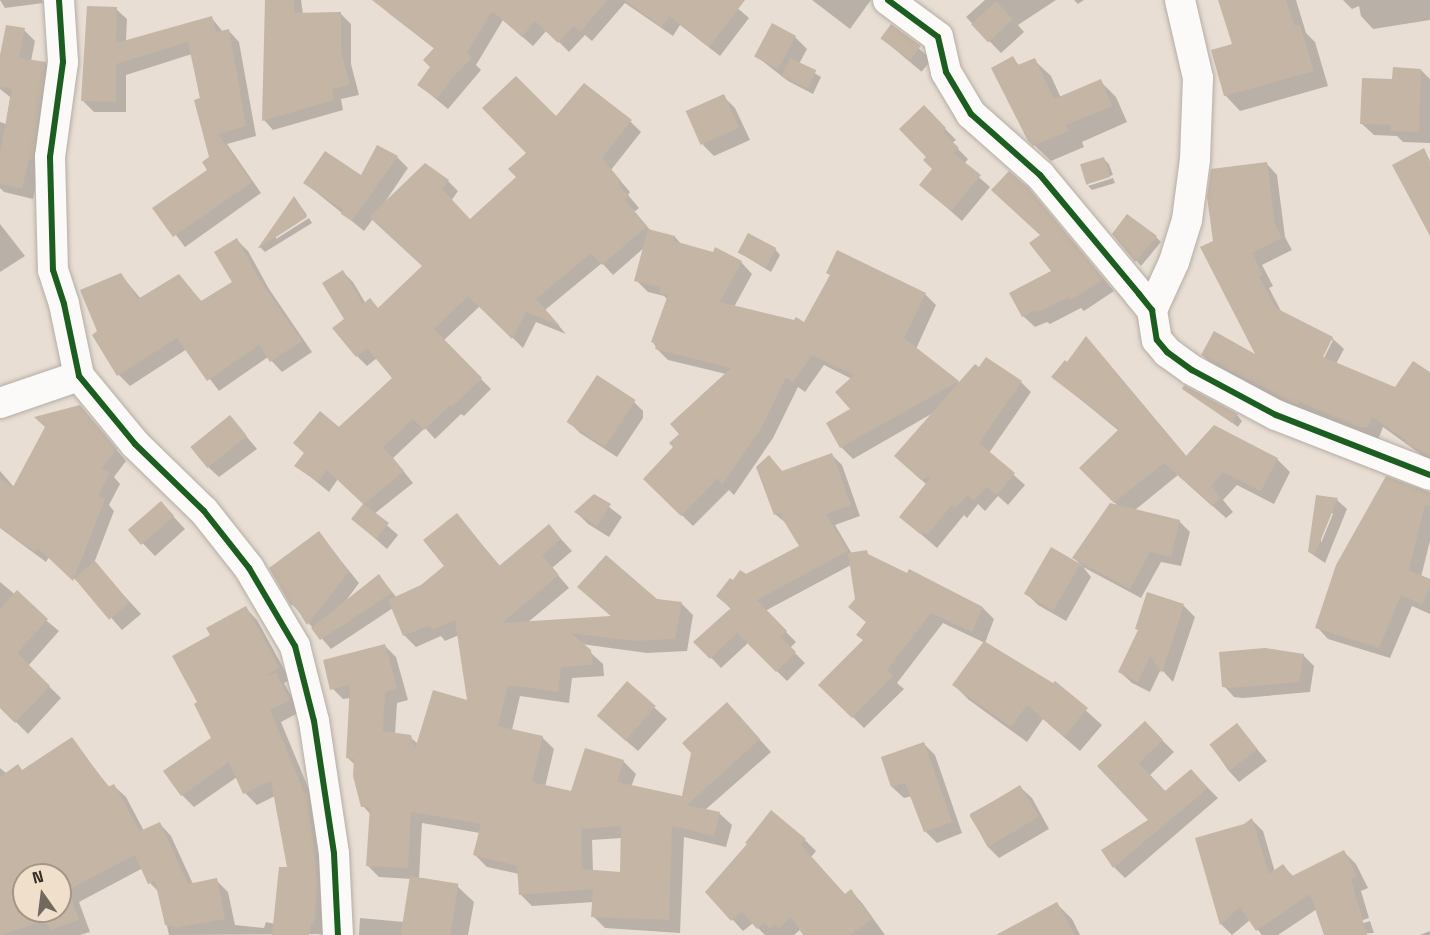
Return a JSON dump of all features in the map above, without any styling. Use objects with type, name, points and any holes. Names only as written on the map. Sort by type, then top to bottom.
[{"type":"street","points":[[59,0],[63,62],[50,156],[53,270],[64,304],[79,376],[135,444],[204,511],[249,568],[295,646],[314,721],[334,854],[338,935]]},
{"type":"street","points":[[888,0],[938,38],[946,72],[971,114],[1041,175],[1152,310],[1157,340],[1167,352],[1192,370],[1276,415],[1430,475]]},
{"type":"street","points":[[1152,310],[1174,262],[1187,220],[1195,159],[1198,78],[1180,0]]},
{"type":"street","points":[[0,403],[79,376]]},
{"type":"building","points":[[265,0],[294,0],[294,13],[341,12],[341,52],[350,85],[332,89],[334,100],[262,121]]},
{"type":"building","points":[[372,0],[608,0],[580,32],[574,26],[558,43],[535,21],[522,37],[492,11],[467,53],[472,58],[452,78],[437,99],[417,85],[430,67],[423,60],[434,48]]},
{"type":"building","points":[[624,0],[745,0],[709,47],[669,16],[662,27]]},
{"type":"building","points":[[1218,0],[1286,0],[1295,26],[1300,25],[1314,71],[1224,96],[1211,50],[1232,44]]},
{"type":"building","points":[[996,1],[1013,19],[988,42],[971,24]]},
{"type":"building","points":[[87,6],[117,7],[116,43],[212,16],[216,32],[229,29],[246,126],[218,134],[252,182],[173,237],[152,208],[207,170],[202,162],[209,157],[194,100],[200,98],[188,42],[116,64],[116,102],[81,101]]},
{"type":"building","points":[[772,23],[796,36],[778,69],[754,57]]},
{"type":"building","points":[[891,24],[921,46],[910,60],[880,39]]},
{"type":"building","points":[[6,25],[25,28],[19,58],[46,62],[33,160],[29,159],[22,189],[0,184],[0,153],[12,89],[0,87],[0,55]]},
{"type":"building","points":[[1013,56],[1018,65],[1035,58],[1054,99],[1101,79],[1112,106],[1066,125],[1069,131],[1033,146],[1028,141],[991,68]]},
{"type":"building","points":[[790,58],[816,70],[808,88],[782,76]]},
{"type":"building","points":[[1393,67],[1421,69],[1419,132],[1390,131],[1390,125],[1360,124],[1362,78],[1392,79]]},
{"type":"building","points":[[516,76],[556,116],[584,83],[632,120],[602,158],[621,181],[618,184],[629,196],[625,200],[647,226],[602,265],[591,253],[536,299],[560,326],[526,312],[512,339],[468,296],[434,329],[482,378],[424,430],[413,419],[383,447],[404,471],[364,504],[389,523],[376,539],[351,519],[363,504],[327,470],[318,482],[294,466],[304,453],[293,443],[320,411],[339,427],[392,378],[367,348],[356,357],[332,328],[344,319],[322,283],[343,270],[363,304],[370,298],[378,308],[422,266],[369,217],[425,163],[449,180],[442,189],[470,219],[516,177],[508,169],[526,153],[482,108]]},
{"type":"building","points":[[724,94],[739,128],[701,145],[686,111]]},
{"type":"building","points":[[924,105],[946,128],[943,132],[959,148],[953,153],[981,175],[951,211],[919,185],[932,169],[923,160],[926,157],[899,129]]},
{"type":"building","points":[[377,145],[398,156],[352,221],[341,214],[343,210],[303,183],[325,151],[361,175]]},
{"type":"building","points":[[1424,148],[1430,161],[1430,236],[1392,165]]},
{"type":"building","points":[[1104,157],[1110,177],[1086,184],[1080,164]]},
{"type":"building","points":[[1267,162],[1275,224],[1282,238],[1252,253],[1263,275],[1259,277],[1276,308],[1333,337],[1323,357],[1395,387],[1413,361],[1430,372],[1430,456],[1405,443],[1406,440],[1372,417],[1368,427],[1359,427],[1299,402],[1298,405],[1201,355],[1214,331],[1255,354],[1200,247],[1213,241],[1207,197],[1211,169]]},
{"type":"building","points":[[1009,171],[1028,187],[1104,279],[1071,300],[1069,297],[1037,313],[1036,310],[1022,317],[1009,293],[1051,271],[1029,243],[1040,235],[991,190]]},
{"type":"building","points":[[294,196],[307,217],[258,248]]},
{"type":"building","points":[[1127,214],[1157,236],[1135,262],[1112,234]]},
{"type":"building","points":[[648,229],[675,236],[674,241],[713,252],[715,247],[742,261],[720,302],[794,320],[796,317],[804,322],[830,275],[826,273],[837,250],[926,293],[904,338],[959,381],[840,448],[826,423],[850,409],[835,392],[854,375],[812,355],[793,382],[786,377],[762,427],[722,485],[718,478],[681,516],[643,479],[673,447],[669,443],[679,434],[670,424],[731,368],[655,349],[657,344],[651,342],[668,295],[659,293],[660,287],[634,281]]},
{"type":"building","points":[[748,233],[776,248],[766,267],[738,252]]},
{"type":"building","points":[[237,238],[258,277],[302,341],[270,362],[259,345],[207,381],[177,338],[117,376],[92,335],[97,331],[80,290],[121,273],[138,299],[179,274],[201,301],[232,282],[214,252]]},
{"type":"building","points":[[1086,336],[1186,456],[1214,425],[1278,458],[1261,491],[1223,472],[1211,486],[1221,498],[1212,506],[1164,463],[1114,503],[1079,468],[1119,429],[1051,377],[1065,360],[1067,362]]},
{"type":"building","points":[[986,357],[1022,381],[979,443],[1015,473],[997,495],[986,487],[974,501],[967,495],[956,508],[952,505],[928,534],[920,534],[899,517],[932,476],[921,480],[894,456],[975,364],[979,367]]},
{"type":"building","points":[[597,375],[636,400],[605,447],[567,422]]},
{"type":"building","points":[[1184,385],[1238,414],[1232,423],[1182,389]]},
{"type":"building","points":[[80,405],[117,449],[102,468],[110,472],[98,496],[105,499],[73,581],[38,548],[35,552],[0,527],[0,479],[13,487],[45,427],[34,417]]},
{"type":"building","points":[[230,415],[247,436],[207,468],[190,447]]},
{"type":"building","points":[[832,453],[851,505],[826,514],[848,551],[757,600],[787,631],[781,637],[796,652],[776,672],[737,633],[710,659],[693,642],[731,608],[716,596],[730,578],[733,580],[740,570],[746,574],[799,546],[779,513],[774,515],[756,467],[769,455],[782,471]]},
{"type":"building","points":[[1386,476],[1430,492],[1430,506],[1425,505],[1409,570],[1430,579],[1430,588],[1422,605],[1401,595],[1379,648],[1315,628],[1336,565]]},
{"type":"building","points":[[594,494],[611,504],[597,526],[574,512]]},
{"type":"building","points":[[1316,495],[1338,498],[1315,554],[1308,552]]},
{"type":"building","points":[[161,501],[174,516],[141,545],[128,530]]},
{"type":"building","points":[[1110,503],[1180,520],[1171,557],[1150,552],[1130,589],[1072,558]]},
{"type":"building","points":[[457,513],[499,566],[549,524],[561,539],[542,555],[559,575],[502,623],[611,616],[577,587],[606,555],[657,599],[682,602],[675,639],[634,641],[571,633],[591,650],[593,665],[561,667],[558,692],[508,685],[498,726],[543,736],[532,782],[571,791],[585,748],[624,760],[617,782],[682,796],[691,753],[682,743],[727,702],[760,739],[687,805],[720,812],[714,836],[672,826],[669,920],[591,917],[593,889],[519,895],[517,866],[473,855],[481,824],[411,812],[408,868],[366,866],[370,807],[361,807],[353,776],[354,759],[346,758],[350,684],[330,690],[323,660],[385,644],[397,688],[385,692],[383,731],[411,735],[415,749],[433,690],[467,700],[455,620],[432,630],[430,625],[403,636],[388,600],[421,585],[444,566],[423,540]],"holes":[[[621,826],[620,872],[582,869],[581,829]]]},
{"type":"building","points":[[319,531],[349,572],[307,625],[294,604],[291,606],[269,568]]},
{"type":"building","points":[[1051,547],[1080,564],[1053,611],[1024,594]]},
{"type":"building","points":[[867,550],[868,554],[907,573],[909,569],[983,607],[972,632],[931,613],[887,670],[893,676],[852,718],[818,685],[863,640],[856,635],[866,622],[848,607],[855,599],[848,553]]},
{"type":"building","points":[[95,561],[130,602],[109,620],[74,578]]},
{"type":"building","points":[[379,574],[392,593],[320,640],[311,628]]},
{"type":"building","points":[[17,590],[48,619],[17,653],[50,686],[15,723],[0,708],[0,609]]},
{"type":"building","points":[[1147,592],[1184,604],[1162,673],[1150,656],[1138,682],[1118,672],[1138,630],[1135,629]]},
{"type":"building","points":[[246,606],[279,667],[266,676],[276,673],[290,700],[270,710],[305,794],[307,793],[318,884],[314,923],[311,923],[309,935],[272,935],[279,867],[287,867],[271,781],[243,794],[229,762],[181,796],[163,771],[211,738],[194,704],[197,702],[172,656],[210,635],[206,628]]},
{"type":"building","points":[[984,641],[1053,683],[1055,681],[1088,708],[1064,737],[1027,705],[1011,727],[952,685]]},
{"type":"building","points":[[1265,648],[1304,654],[1299,682],[1222,687],[1219,652]]},
{"type":"building","points":[[627,681],[656,706],[626,741],[597,716]]},
{"type":"building","points":[[1145,721],[1163,740],[1139,763],[1165,791],[1191,769],[1208,788],[1113,868],[1101,850],[1148,820],[1097,766]]},
{"type":"building","points":[[1237,723],[1257,749],[1230,771],[1209,745]]},
{"type":"building","points":[[72,737],[108,787],[114,784],[140,831],[160,822],[188,884],[217,878],[225,919],[176,928],[165,925],[155,881],[148,884],[135,855],[72,888],[72,863],[12,863],[12,923],[37,923],[0,935],[0,777],[18,764],[22,770]]},
{"type":"building","points":[[924,742],[952,822],[924,832],[905,783],[891,787],[881,757]]},
{"type":"building","points":[[1020,785],[1039,817],[988,847],[969,815]]},
{"type":"building","points":[[771,810],[806,839],[801,845],[845,894],[851,889],[872,919],[850,935],[803,935],[791,917],[779,928],[775,924],[770,929],[764,923],[757,929],[742,912],[731,921],[705,892],[747,844],[745,843]]},
{"type":"building","points":[[1252,818],[1269,874],[1283,864],[1292,876],[1344,850],[1357,876],[1351,879],[1367,935],[1324,935],[1310,894],[1256,931],[1240,907],[1220,925],[1195,838],[1244,824]]},
{"type":"building","points":[[410,876],[458,884],[450,935],[401,935]]},
{"type":"building","points":[[72,901],[79,920],[72,922]]},
{"type":"building","points":[[1057,902],[1075,935],[996,935]]},
{"type":"building","points":[[47,923],[70,923],[50,930]]},
{"type":"cycle path","points":[[59,0],[63,62],[50,157],[53,270],[64,304],[79,376],[135,444],[204,511],[249,568],[295,646],[314,721],[334,854],[338,935]]},
{"type":"cycle path","points":[[888,0],[938,37],[946,72],[971,114],[1040,175],[1139,294],[1152,310],[1157,340],[1167,352],[1192,370],[1276,415],[1430,475]]}]
